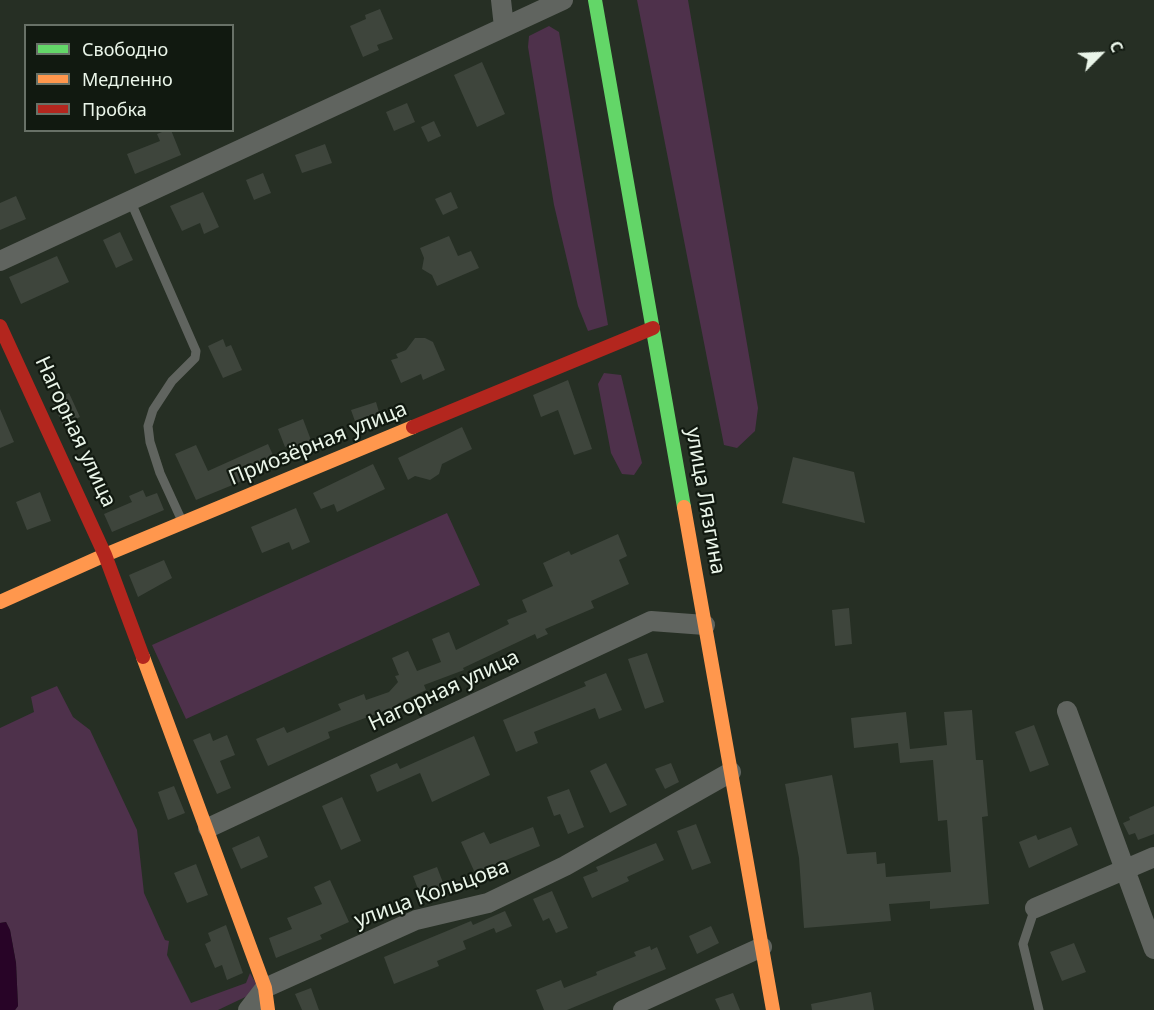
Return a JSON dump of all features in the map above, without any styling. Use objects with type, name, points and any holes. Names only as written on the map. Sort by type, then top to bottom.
[{"type":"street","points":[[501,0],[504,27]]},
{"type":"street","points":[[0,261],[563,0]]},
{"type":"street","name":"улица Лязгина","points":[[595,0],[773,1010]]},
{"type":"street","name":"Нагорная улица","points":[[0,326],[105,555],[208,828],[265,988],[268,1010]]},
{"type":"street","name":"Приозёрная улица","points":[[1,599],[653,328]]},
{"type":"street","name":"Нагорная улица","points":[[208,828],[651,621],[705,626]]},
{"type":"street","points":[[1066,711],[1154,949]]},
{"type":"street","name":"улица Кольцова","points":[[248,1010],[265,988],[416,920],[488,903],[565,866],[731,772]]},
{"type":"street","points":[[1035,908],[1154,857]]},
{"type":"street","points":[[623,1010],[762,947]]},
{"type":"lane","points":[[130,200],[196,351],[195,358],[172,381],[153,410],[148,426],[150,442],[160,473],[183,523]]},
{"type":"lane","points":[[1035,908],[1023,944],[1039,1010]]},
{"type":"shaded area","points":[[637,0],[688,0],[758,408],[755,431],[737,448],[724,445]]},
{"type":"shaded area","points":[[549,26],[559,32],[608,325],[588,331],[578,306],[554,205],[528,47],[529,36]]},
{"type":"shaded area","points":[[604,373],[621,375],[642,463],[634,475],[622,474],[611,453],[598,384]]},
{"type":"shaded area","points":[[447,513],[480,585],[186,719],[152,645]]},
{"type":"shaded area","points":[[57,686],[73,717],[90,730],[137,830],[144,893],[165,940],[169,941],[167,955],[191,1003],[246,983],[250,973],[260,990],[218,1010],[15,1010],[18,1006],[16,963],[10,930],[6,922],[0,923],[0,728],[34,712],[31,697]]},
{"type":"shaded area","points":[[6,922],[10,930],[16,963],[18,1006],[15,1010],[0,1010],[0,923]]},
{"type":"building","points":[[380,9],[393,39],[377,45],[379,50],[363,57],[350,26],[366,19],[365,15]]},
{"type":"building","points":[[482,62],[505,114],[477,127],[454,75]]},
{"type":"building","points":[[407,103],[415,122],[394,131],[386,112]]},
{"type":"building","points":[[434,121],[441,136],[428,142],[421,127]]},
{"type":"building","points":[[172,132],[181,155],[135,174],[127,154],[160,141],[157,134]]},
{"type":"building","points":[[325,144],[332,163],[302,173],[295,155]]},
{"type":"building","points":[[263,173],[271,193],[254,200],[246,180]]},
{"type":"building","points":[[203,192],[219,227],[204,234],[200,223],[182,231],[170,206]]},
{"type":"building","points":[[451,192],[458,208],[443,215],[435,199]]},
{"type":"building","points":[[16,196],[26,219],[0,230],[0,203]]},
{"type":"building","points":[[120,232],[133,260],[116,268],[103,240]]},
{"type":"building","points":[[449,236],[458,256],[471,251],[479,268],[437,286],[432,275],[422,269],[424,258],[420,248]]},
{"type":"building","points":[[57,256],[69,282],[21,304],[9,277]]},
{"type":"building","points":[[415,338],[425,338],[433,342],[445,370],[423,380],[421,374],[401,383],[391,360],[398,358],[396,354],[406,350]]},
{"type":"building","points":[[223,339],[226,347],[231,345],[242,370],[223,378],[208,346]]},
{"type":"building","points":[[568,380],[592,449],[574,455],[558,410],[541,417],[533,395]]},
{"type":"building","points":[[69,393],[80,417],[63,425],[52,401]]},
{"type":"building","points":[[376,402],[381,419],[357,427],[351,410]]},
{"type":"building","points":[[0,409],[14,442],[0,448]]},
{"type":"building","points":[[303,419],[314,448],[295,455],[290,445],[285,447],[278,429]]},
{"type":"building","points":[[462,427],[472,449],[442,464],[439,474],[430,480],[415,476],[408,480],[398,458]]},
{"type":"building","points":[[268,444],[276,462],[249,472],[252,477],[196,500],[175,454],[196,445],[208,471]]},
{"type":"building","points":[[793,457],[854,472],[865,523],[782,503]]},
{"type":"building","points":[[373,464],[385,489],[337,512],[334,504],[321,509],[313,493]]},
{"type":"building","points":[[143,490],[146,497],[157,493],[164,510],[112,532],[104,514],[132,502],[129,496]]},
{"type":"building","points":[[40,492],[51,521],[27,530],[16,502]]},
{"type":"building","points":[[296,508],[310,542],[292,550],[289,542],[262,553],[251,527]]},
{"type":"building","points":[[618,534],[627,556],[619,560],[629,584],[591,601],[594,608],[545,629],[548,634],[537,639],[535,634],[463,668],[464,670],[424,685],[426,690],[399,703],[391,711],[389,709],[328,732],[330,738],[268,766],[256,739],[284,727],[287,733],[341,710],[338,704],[364,694],[366,700],[389,692],[398,682],[395,676],[399,675],[392,658],[408,651],[417,671],[441,662],[432,639],[449,632],[456,650],[509,624],[507,620],[527,612],[522,600],[553,586],[543,563],[569,551],[571,555]]},
{"type":"building","points":[[164,560],[172,578],[138,597],[129,575]]},
{"type":"building","points":[[849,608],[852,644],[835,646],[832,610]]},
{"type":"building","points":[[647,653],[664,702],[645,709],[628,659]]},
{"type":"building","points":[[606,673],[622,710],[599,719],[595,708],[534,732],[538,743],[516,752],[503,720],[586,686],[584,682]]},
{"type":"building","points":[[972,710],[976,760],[983,760],[988,816],[982,817],[989,904],[930,909],[930,901],[889,904],[891,921],[804,928],[799,858],[785,784],[832,775],[847,854],[876,852],[877,864],[885,863],[886,877],[951,872],[947,820],[938,821],[933,760],[900,763],[898,743],[854,748],[851,718],[906,712],[910,749],[947,745],[944,712]]},
{"type":"building","points":[[1034,725],[1049,765],[1030,772],[1015,732]]},
{"type":"building","points":[[210,733],[213,741],[227,735],[235,755],[220,761],[231,788],[217,794],[193,740]]},
{"type":"building","points":[[474,736],[490,775],[432,802],[420,773],[377,792],[370,775],[397,763],[400,769]]},
{"type":"building","points":[[606,763],[627,805],[610,813],[590,771]]},
{"type":"building","points":[[671,763],[679,782],[665,789],[655,769]]},
{"type":"building","points":[[174,786],[185,813],[168,820],[158,792]]},
{"type":"building","points":[[569,789],[584,827],[568,834],[560,814],[554,816],[547,797]]},
{"type":"building","points":[[342,797],[361,841],[341,850],[322,806]]},
{"type":"building","points":[[1154,806],[1154,834],[1138,840],[1135,833],[1129,835],[1123,823],[1130,820],[1129,817]]},
{"type":"building","points":[[696,824],[711,863],[692,870],[677,831]]},
{"type":"building","points":[[533,827],[540,846],[475,873],[461,842],[484,832],[490,844]]},
{"type":"building","points":[[1071,827],[1078,845],[1029,868],[1019,842],[1036,835],[1038,840]]},
{"type":"building","points":[[259,836],[268,857],[241,869],[232,848]]},
{"type":"building","points":[[656,843],[664,860],[627,877],[629,881],[592,898],[583,877],[598,871],[596,867]]},
{"type":"building","points":[[196,864],[208,895],[187,903],[174,873]]},
{"type":"building","points":[[437,867],[445,888],[421,897],[413,876]]},
{"type":"building","points":[[330,880],[349,922],[320,935],[322,939],[276,958],[269,938],[292,929],[287,918],[322,904],[314,887]]},
{"type":"building","points":[[552,891],[568,928],[556,933],[549,918],[543,921],[533,899]]},
{"type":"building","points":[[505,911],[512,926],[496,933],[494,928],[463,941],[466,949],[437,961],[439,966],[394,984],[384,957],[471,921],[473,925]]},
{"type":"building","points":[[226,925],[243,973],[227,980],[222,965],[215,968],[205,944],[211,941],[208,933]]},
{"type":"building","points":[[711,926],[719,943],[697,954],[689,936]]},
{"type":"building","points":[[1074,943],[1086,972],[1062,981],[1050,952]]},
{"type":"building","points":[[650,946],[651,950],[657,947],[666,969],[567,1010],[544,1010],[536,990],[561,980],[564,988],[636,956],[634,952]]},
{"type":"building","points":[[311,988],[319,1010],[302,1010],[295,994]]},
{"type":"building","points":[[871,992],[874,1010],[812,1010],[811,1004]]},
{"type":"building","points":[[733,993],[740,1010],[720,1010],[715,999]]},
{"type":"traffic: fast","points":[[595,0],[684,507]]},
{"type":"traffic: slow","points":[[0,602],[105,555],[413,427]]},
{"type":"traffic: slow","points":[[684,507],[773,1010]]},
{"type":"traffic: slow","points":[[143,657],[265,988],[268,1010]]},
{"type":"traffic: jam","points":[[0,326],[105,555],[143,657]]},
{"type":"traffic: jam","points":[[413,427],[653,328]]}]
